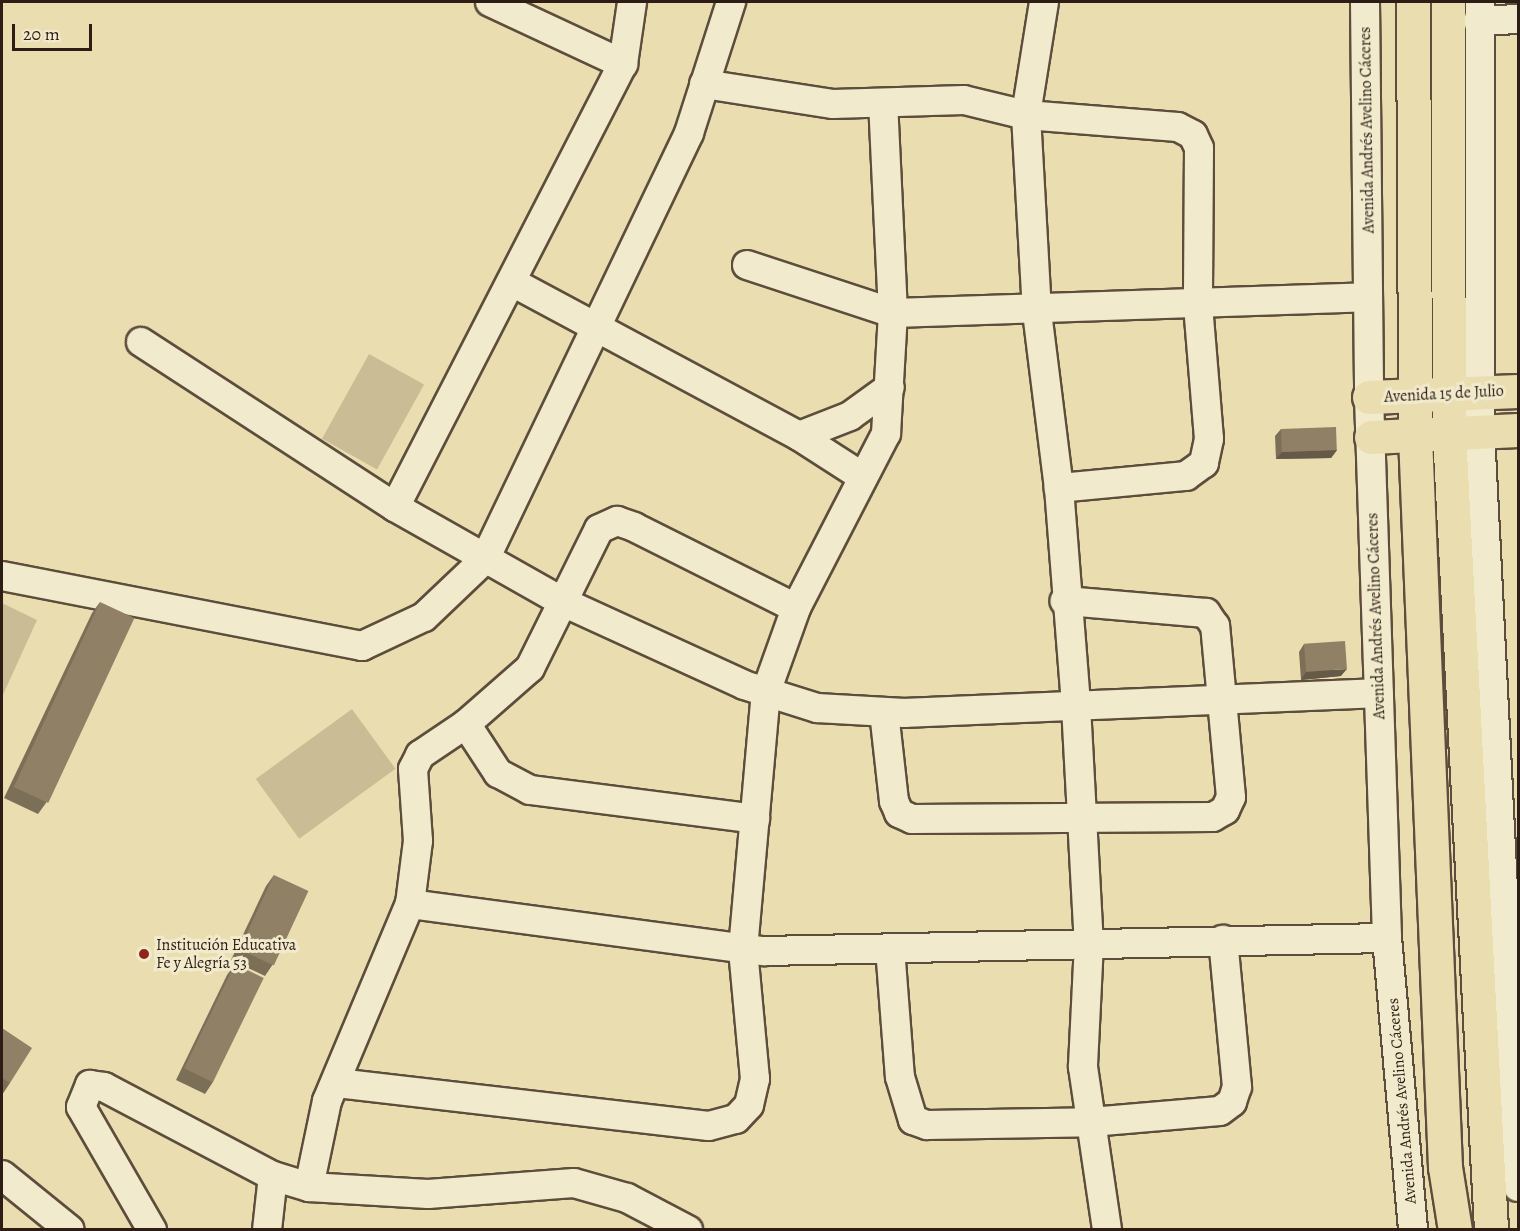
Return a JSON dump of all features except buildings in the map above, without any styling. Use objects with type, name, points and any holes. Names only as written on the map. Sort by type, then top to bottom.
[{"type":"main road","points":[[1413,2],[1415,435],[1445,1167],[1455,1230]]},
{"type":"main road","points":[[1448,2],[1449,394],[1464,433],[1491,1230]]},
{"type":"main road","name":"Avenida 15 de Julio","points":[[1369,398],[1518,391]]},
{"type":"main road","points":[[1371,437],[1518,430]]},
{"type":"street","points":[[490,2],[623,64]]},
{"type":"street","points":[[395,507],[623,64],[632,2]]},
{"type":"street","points":[[2,576],[362,646],[406,630],[485,559],[595,324],[689,133],[731,2]]},
{"type":"street","points":[[1044,2],[1026,115],[1037,312],[1059,488],[1065,601],[1076,706],[1079,817],[1089,943],[1083,1067],[1107,1230]]},
{"type":"street","name":"Avenida Andrés Avelino Cáceres","points":[[1365,2],[1369,398],[1387,938],[1413,1230]]},
{"type":"street","points":[[1518,19],[1479,11],[1482,392],[1464,433],[1507,692],[1518,1183]]},
{"type":"street","points":[[704,84],[832,104],[964,100],[1026,115],[1178,127],[1193,135],[1199,148],[1198,305],[1209,439],[1204,463],[1186,476],[1059,488]]},
{"type":"street","points":[[337,1083],[709,1126],[736,1119],[749,1106],[754,1078],[743,949],[766,692],[796,608],[861,476],[886,434],[893,313],[883,104]]},
{"type":"street","points":[[747,265],[893,313],[1037,312],[1368,297]]},
{"type":"street","points":[[512,282],[595,324],[799,436],[861,476]]},
{"type":"street","points":[[141,342],[395,507],[563,602],[766,692],[817,708],[884,712],[1379,693]]},
{"type":"street","points":[[799,436],[850,416],[890,387]]},
{"type":"street","points":[[309,1187],[327,1101],[337,1083],[410,904],[418,840],[413,769],[420,755],[466,724],[530,668],[599,529],[617,521],[796,608]]},
{"type":"street","points":[[884,712],[900,813],[912,819],[1213,817],[1225,810],[1231,797],[1219,700],[1215,626],[1206,613],[1065,601]]},
{"type":"street","points":[[466,724],[498,773],[530,790],[755,819]]},
{"type":"street","points":[[410,904],[743,949],[1387,938]]},
{"type":"street","points":[[890,948],[900,1077],[913,1120],[927,1125],[1091,1122],[1220,1111],[1232,1102],[1237,1087],[1223,940]]},
{"type":"street","points":[[152,1230],[81,1107],[90,1085],[104,1087],[273,1176],[309,1187],[428,1194],[574,1183],[627,1198],[688,1230]]},
{"type":"street","points":[[2,1175],[70,1230]]},
{"type":"street","points":[[267,1230],[273,1176]]},
{"type":"shaded area","points":[[369,354],[424,385],[377,469],[322,439]]},
{"type":"shaded area","points":[[2,603],[37,620],[2,697]]},
{"type":"shaded area","points":[[352,709],[395,769],[299,839],[256,779]]},
{"type":"place","name":"Institución Educativa Fe y Alegría 53","points":[[144,954]]}]
